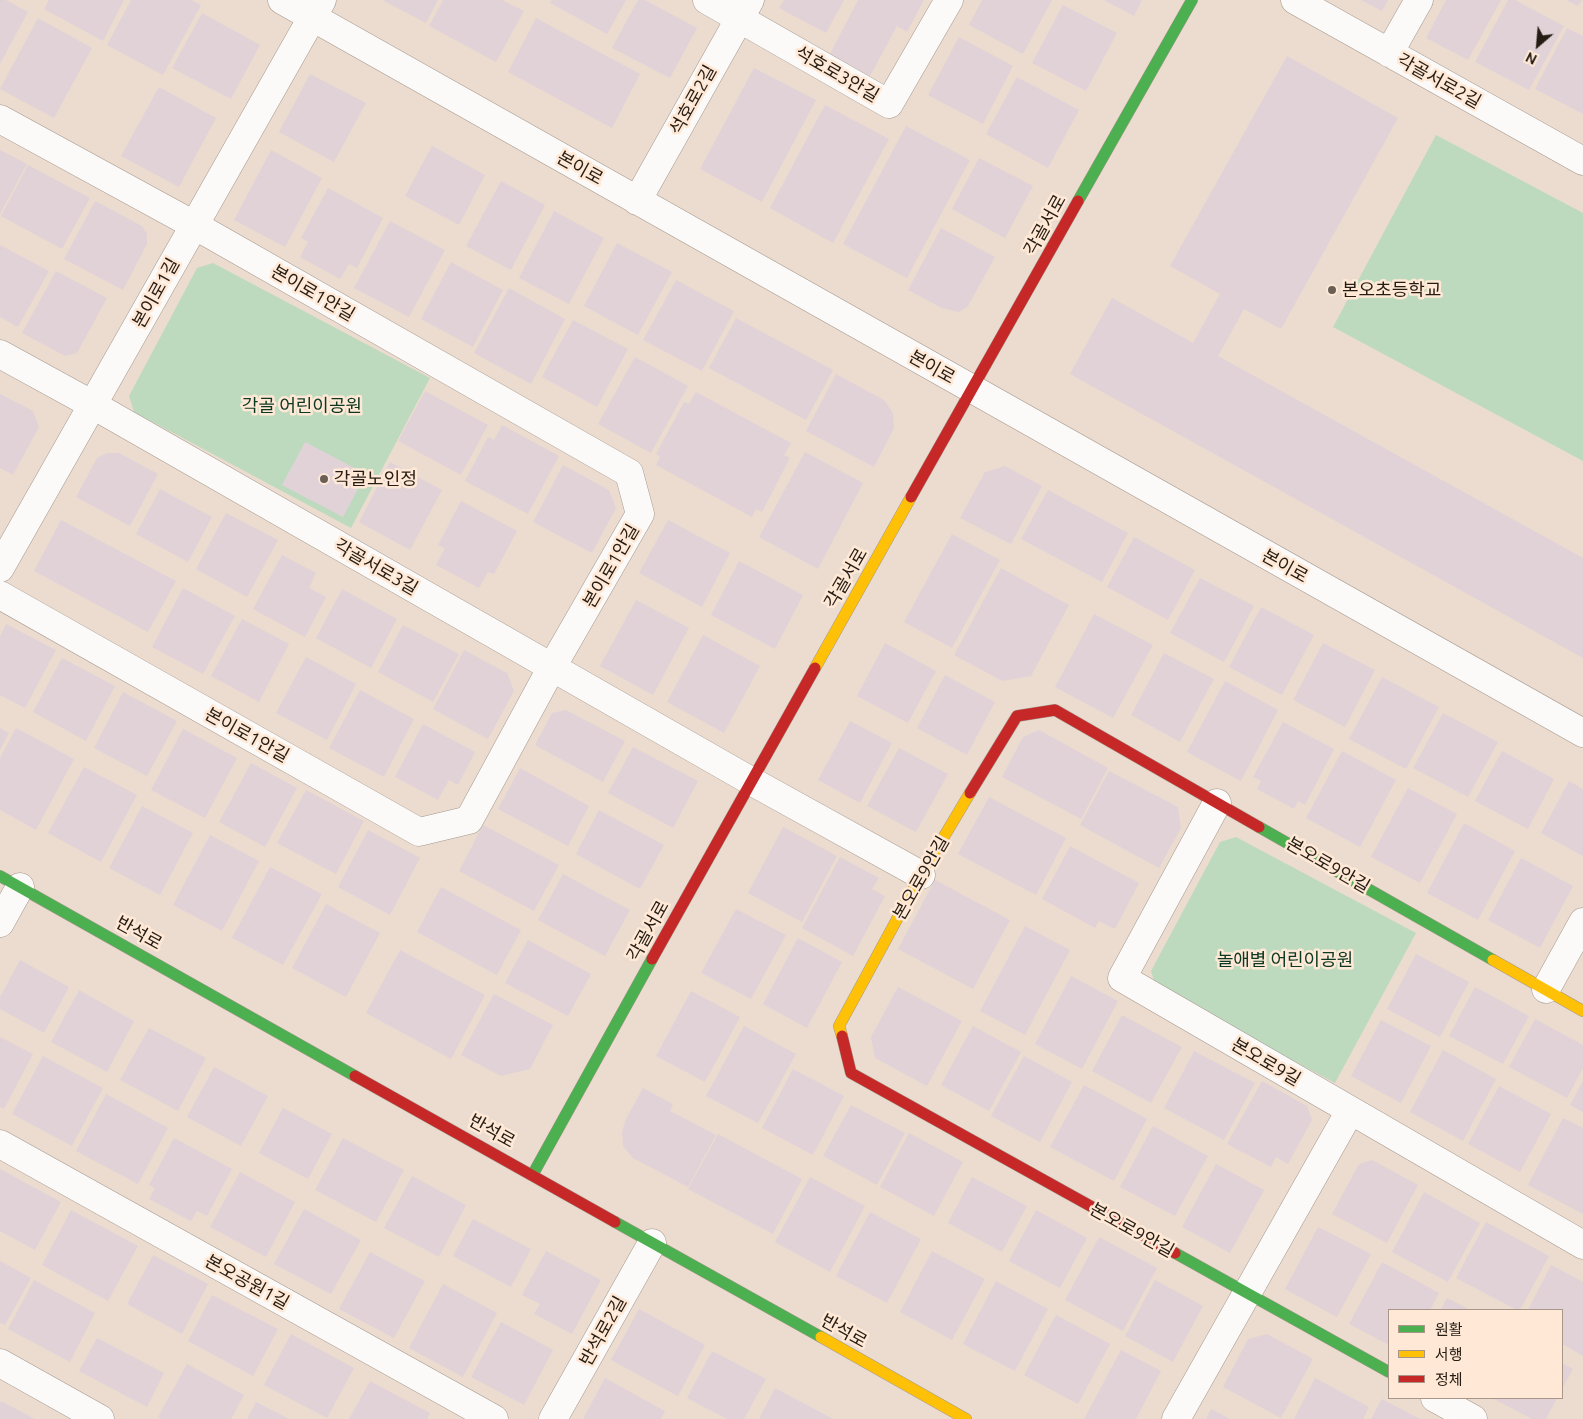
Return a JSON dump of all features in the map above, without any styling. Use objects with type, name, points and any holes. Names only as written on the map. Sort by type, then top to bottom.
[{"type":"street","name":"본이로","points":[[282,0],[317,9],[637,201],[1583,733]]},
{"type":"street","name":"석호로3안길","points":[[707,0],[744,9],[889,104],[949,0]]},
{"type":"street","name":"각골서로","points":[[533,1174],[751,781],[1192,0]]},
{"type":"street","name":"각골서로2길","points":[[1295,0],[1583,161]]},
{"type":"street","points":[[1389,53],[1419,0]]},
{"type":"street","name":"본이로1길","points":[[0,568],[317,9]]},
{"type":"street","name":"석호로2길","points":[[637,201],[744,9]]},
{"type":"street","name":"본이로1안길","points":[[0,119],[194,225],[629,473],[640,514],[552,668],[469,820],[419,832],[0,595]]},
{"type":"street","name":"각골서로3길","points":[[0,354],[751,781],[921,875]]},
{"type":"street","name":"본오로9안길","points":[[1388,1371],[851,1073],[839,1026],[921,875],[1017,716],[1055,710],[1583,1011]]},
{"type":"street","name":"본오로9길","points":[[1218,803],[1122,978],[1583,1245]]},
{"type":"street","points":[[0,923],[10,881]]},
{"type":"street","name":"반석로","points":[[10,881],[966,1419]]},
{"type":"street","points":[[1546,989],[1583,922]]},
{"type":"street","points":[[1176,1419],[1350,1111]]},
{"type":"street","name":"본오공원1길","points":[[0,1144],[494,1419]]},
{"type":"street","name":"반석로2길","points":[[553,1419],[652,1243]]},
{"type":"street","points":[[0,1363],[100,1419]]},
{"type":"street","points":[[1437,1399],[1473,1419]]},
{"type":"green space","points":[[1436,135],[1583,213],[1583,461],[1333,327]]},
{"type":"green space","name":"각골 어린이공원","points":[[213,263],[430,378],[351,528],[134,412],[129,396],[197,268]]},
{"type":"green space","name":"놀애별 어린이공원","points":[[1236,837],[1416,933],[1335,1083],[1156,987],[1151,971],[1220,842]]},
{"type":"building","points":[[0,0],[6,0],[28,12],[0,64]]},
{"type":"building","points":[[49,0],[124,0],[103,41],[44,9]]},
{"type":"building","points":[[131,0],[191,0],[201,5],[163,75],[107,45]]},
{"type":"building","points":[[382,0],[438,0],[426,23]]},
{"type":"building","points":[[443,0],[502,0],[524,11],[496,62],[429,26]]},
{"type":"building","points":[[552,0],[626,0],[607,34],[550,3]]},
{"type":"building","points":[[638,0],[645,0],[697,28],[670,78],[612,48]]},
{"type":"building","points":[[784,0],[844,0],[826,33],[779,8]]},
{"type":"building","points":[[858,0],[924,0],[907,32],[897,26],[870,76],[830,54]]},
{"type":"building","points":[[982,0],[1052,0],[1023,54],[969,25]]},
{"type":"building","points":[[1104,0],[1142,0],[1134,16]]},
{"type":"building","points":[[1361,0],[1388,0],[1382,11]]},
{"type":"building","points":[[1446,0],[1501,0],[1468,60],[1426,38]]},
{"type":"building","points":[[1508,0],[1515,0],[1564,26],[1529,90],[1475,62]]},
{"type":"building","points":[[1566,0],[1582,0],[1578,6]]},
{"type":"building","points":[[1063,5],[1117,33],[1086,91],[1032,63]]},
{"type":"building","points":[[202,13],[260,45],[231,99],[172,68]]},
{"type":"building","points":[[38,18],[92,48],[54,118],[0,89]]},
{"type":"building","points":[[536,18],[640,74],[612,128],[508,72]]},
{"type":"building","points":[[1567,28],[1583,36],[1583,114],[1535,89]]},
{"type":"building","points":[[959,37],[1013,66],[983,124],[928,95]]},
{"type":"building","points":[[1287,56],[1398,118],[1281,329],[1244,309],[1218,356],[1583,558],[1583,658],[1070,374],[1112,298],[1193,343],[1220,294],[1170,266]]},
{"type":"building","points":[[754,68],[816,100],[762,202],[700,169]]},
{"type":"building","points":[[310,74],[366,103],[334,162],[279,132]]},
{"type":"building","points":[[1017,77],[1079,110],[1048,168],[986,134]]},
{"type":"building","points":[[159,87],[216,118],[179,187],[121,156]]},
{"type":"building","points":[[825,105],[889,139],[833,243],[770,208]]},
{"type":"building","points":[[906,126],[970,160],[907,278],[843,244]]},
{"type":"building","points":[[432,146],[485,175],[459,225],[405,196]]},
{"type":"building","points":[[0,150],[27,164],[0,214]]},
{"type":"building","points":[[271,150],[322,178],[285,247],[234,220]]},
{"type":"building","points":[[979,158],[1033,186],[1005,238],[952,209]]},
{"type":"building","points":[[28,165],[90,198],[62,249],[1,216]]},
{"type":"building","points":[[501,181],[545,205],[511,270],[466,246]]},
{"type":"building","points":[[328,188],[383,218],[357,268],[349,264],[340,279],[300,257],[308,242],[301,238]]},
{"type":"building","points":[[95,201],[142,226],[147,234],[147,244],[123,290],[64,259]]},
{"type":"building","points":[[554,211],[604,238],[569,304],[519,278]]},
{"type":"building","points":[[390,221],[445,250],[409,317],[354,288]]},
{"type":"building","points":[[941,228],[995,257],[968,306],[959,312],[942,308],[908,290]]},
{"type":"building","points":[[617,243],[672,272],[638,335],[584,306]]},
{"type":"building","points":[[0,245],[49,271],[18,327],[0,317]]},
{"type":"building","points":[[451,262],[503,290],[473,347],[421,319]]},
{"type":"building","points":[[56,271],[107,298],[77,353],[65,356],[22,333]]},
{"type":"building","points":[[676,280],[734,311],[702,371],[643,340]]},
{"type":"building","points":[[509,288],[565,319],[531,384],[474,353]]},
{"type":"building","points":[[736,318],[833,370],[806,420],[709,368]]},
{"type":"building","points":[[573,320],[628,349],[597,407],[542,377]]},
{"type":"building","points":[[635,357],[688,386],[651,453],[598,424]]},
{"type":"building","points":[[836,374],[884,400],[893,413],[894,428],[874,467],[806,431]]},
{"type":"building","points":[[425,391],[488,425],[461,475],[398,441]]},
{"type":"building","points":[[696,392],[791,443],[784,455],[790,458],[762,512],[756,509],[752,517],[656,465],[660,457],[656,454],[684,402],[689,404]]},
{"type":"building","points":[[0,394],[33,411],[39,427],[13,475],[0,468]]},
{"type":"building","points":[[502,425],[559,456],[528,514],[465,481],[488,437],[494,440]]},
{"type":"building","name":"각골노인정","points":[[305,442],[366,474],[343,517],[282,485]]},
{"type":"building","points":[[805,452],[863,483],[818,569],[759,537]]},
{"type":"building","points":[[107,453],[119,453],[158,474],[130,526],[76,497],[97,458]]},
{"type":"building","points":[[390,462],[442,490],[410,550],[359,522]]},
{"type":"building","points":[[563,465],[609,490],[616,508],[592,553],[533,522]]},
{"type":"building","points":[[1005,466],[1042,486],[1011,544],[960,518],[985,472]]},
{"type":"building","points":[[160,489],[212,517],[188,562],[136,534]]},
{"type":"building","points":[[1048,490],[1128,533],[1102,582],[1021,539]]},
{"type":"building","points":[[461,501],[517,531],[494,574],[488,572],[479,588],[436,565],[445,548],[438,545]]},
{"type":"building","points":[[226,513],[278,540],[247,597],[196,569]]},
{"type":"building","points":[[61,520],[176,581],[148,632],[34,571]]},
{"type":"building","points":[[668,520],[730,553],[702,607],[639,573]]},
{"type":"building","points":[[952,534],[1000,560],[952,648],[904,622]]},
{"type":"building","points":[[1134,537],[1195,570],[1168,620],[1107,587]]},
{"type":"building","points":[[282,555],[316,573],[309,588],[326,597],[305,637],[253,609]]},
{"type":"building","points":[[739,561],[803,595],[775,649],[711,615]]},
{"type":"building","points":[[1001,568],[1069,605],[1031,676],[1002,681],[954,655]]},
{"type":"building","points":[[1200,578],[1254,606],[1224,662],[1170,633]]},
{"type":"building","points":[[183,588],[235,616],[203,674],[152,647]]},
{"type":"building","points":[[342,589],[397,619],[371,668],[316,638]]},
{"type":"building","points":[[636,600],[689,628],[653,695],[600,666]]},
{"type":"building","points":[[1261,607],[1314,635],[1282,695],[1229,667]]},
{"type":"building","points":[[1094,614],[1153,645],[1113,718],[1055,687]]},
{"type":"building","points":[[242,619],[289,644],[259,702],[211,676]]},
{"type":"building","points":[[6,624],[56,650],[25,708],[0,695],[0,636]]},
{"type":"building","points":[[403,625],[459,654],[433,702],[378,672]]},
{"type":"building","points":[[703,635],[760,666],[724,733],[667,702]]},
{"type":"building","points":[[885,643],[936,671],[908,723],[857,696]]},
{"type":"building","points":[[1323,643],[1375,670],[1345,727],[1293,700]]},
{"type":"building","points":[[464,650],[507,673],[514,691],[488,739],[433,709]]},
{"type":"building","points":[[1164,653],[1214,679],[1180,742],[1131,715]]},
{"type":"building","points":[[306,657],[356,684],[327,740],[276,713]]},
{"type":"building","points":[[62,658],[115,686],[86,741],[33,712]]},
{"type":"building","points":[[945,675],[995,702],[967,755],[917,728]]},
{"type":"building","points":[[1382,677],[1439,707],[1406,769],[1349,739]]},
{"type":"building","points":[[1225,681],[1278,710],[1241,781],[1187,752]]},
{"type":"building","points":[[360,690],[414,719],[384,777],[329,748]]},
{"type":"building","points":[[123,692],[177,721],[147,776],[94,748]]},
{"type":"building","points":[[566,710],[625,741],[603,782],[535,745],[552,713]]},
{"type":"building","points":[[1443,713],[1498,742],[1468,797],[1413,768]]},
{"type":"building","points":[[850,721],[892,743],[860,803],[818,780]]},
{"type":"building","points":[[1283,722],[1334,749],[1305,805],[1298,801],[1294,809],[1257,789],[1261,781],[1253,777]]},
{"type":"building","points":[[423,724],[475,752],[458,785],[449,780],[438,800],[395,777]]},
{"type":"building","points":[[0,728],[9,733],[0,750]]},
{"type":"building","points":[[16,728],[74,759],[36,830],[0,810],[0,758]]},
{"type":"building","points":[[183,729],[237,758],[205,818],[151,790]]},
{"type":"building","points":[[1039,730],[1108,768],[1081,819],[1002,777],[1023,737]]},
{"type":"building","points":[[633,747],[698,781],[673,828],[608,793]]},
{"type":"building","points":[[899,748],[948,774],[916,832],[867,806]]},
{"type":"building","points":[[1342,751],[1396,780],[1360,847],[1306,818]]},
{"type":"building","points":[[1502,751],[1554,779],[1528,829],[1475,801]]},
{"type":"building","points":[[251,763],[297,788],[265,847],[219,822]]},
{"type":"building","points":[[84,767],[137,795],[101,862],[48,833]]},
{"type":"building","points":[[520,768],[589,806],[568,846],[498,809]]},
{"type":"building","points":[[1109,771],[1178,807],[1181,828],[1159,868],[1080,825]]},
{"type":"building","points":[[1569,781],[1583,789],[1583,856],[1541,833]]},
{"type":"building","points":[[1408,788],[1457,814],[1420,883],[1371,857]]},
{"type":"building","points":[[306,790],[364,821],[336,874],[277,843]]},
{"type":"building","points":[[989,797],[1066,838],[1036,895],[958,854]]},
{"type":"building","points":[[142,806],[193,833],[160,895],[109,868]]},
{"type":"building","points":[[599,810],[664,845],[640,889],[576,854]]},
{"type":"building","points":[[1464,823],[1515,851],[1478,920],[1427,893]]},
{"type":"building","points":[[483,825],[559,865],[534,911],[459,871]]},
{"type":"building","points":[[783,827],[837,856],[802,922],[748,893]]},
{"type":"building","points":[[368,830],[420,858],[390,915],[338,887]]},
{"type":"building","points":[[210,835],[259,861],[222,931],[173,905]]},
{"type":"building","points":[[1070,846],[1139,883],[1115,929],[1099,921],[1095,928],[1042,899]]},
{"type":"building","points":[[840,857],[879,878],[872,889],[885,896],[853,956],[802,928]]},
{"type":"building","points":[[1521,858],[1573,886],[1540,948],[1488,920]]},
{"type":"building","points":[[270,867],[322,894],[283,965],[232,938]]},
{"type":"building","points":[[563,874],[630,910],[605,956],[538,920]]},
{"type":"building","points":[[935,880],[1010,920],[973,989],[898,949]]},
{"type":"building","points":[[441,887],[521,930],[497,975],[417,932]]},
{"type":"building","points":[[326,904],[380,933],[346,997],[292,968]]},
{"type":"building","points":[[736,909],[786,935],[751,999],[701,973]]},
{"type":"building","points":[[1025,926],[1070,950],[1025,1035],[980,1011]]},
{"type":"building","points":[[798,938],[842,962],[807,1028],[763,1004]]},
{"type":"building","points":[[528,940],[591,974],[568,1016],[505,983]]},
{"type":"building","points":[[400,950],[485,995],[451,1059],[366,1013]]},
{"type":"building","points":[[1416,954],[1469,982],[1440,1037],[1387,1009]]},
{"type":"building","points":[[20,960],[69,987],[44,1033],[0,1009],[0,997]]},
{"type":"building","points":[[1071,976],[1118,1001],[1082,1069],[1035,1044]]},
{"type":"building","points":[[898,987],[962,1021],[927,1086],[875,1058],[871,1037]]},
{"type":"building","points":[[1475,987],[1529,1016],[1503,1064],[1449,1036]]},
{"type":"building","points":[[79,990],[134,1021],[107,1072],[51,1042]]},
{"type":"building","points":[[691,991],[740,1017],[705,1082],[656,1056]]},
{"type":"building","points":[[494,994],[553,1025],[530,1069],[501,1076],[461,1055]]},
{"type":"building","points":[[1122,1015],[1182,1047],[1151,1103],[1092,1071]]},
{"type":"building","points":[[1535,1019],[1583,1045],[1583,1068],[1567,1098],[1509,1067]]},
{"type":"building","points":[[1381,1020],[1431,1046],[1401,1103],[1351,1076]]},
{"type":"building","points":[[744,1026],[796,1054],[758,1123],[706,1096]]},
{"type":"building","points":[[973,1026],[1021,1052],[989,1111],[941,1085]]},
{"type":"building","points":[[149,1028],[206,1058],[178,1111],[120,1080]]},
{"type":"building","points":[[0,1037],[33,1054],[4,1109],[0,1107]]},
{"type":"building","points":[[1443,1050],[1496,1079],[1463,1141],[1410,1112]]},
{"type":"building","points":[[1194,1051],[1255,1083],[1224,1140],[1164,1108]]},
{"type":"building","points":[[43,1056],[103,1088],[72,1146],[12,1114]]},
{"type":"building","points":[[1024,1056],[1072,1082],[1040,1142],[991,1116]]},
{"type":"building","points":[[214,1067],[268,1096],[241,1146],[187,1117]]},
{"type":"building","points":[[793,1069],[844,1096],[813,1155],[762,1128]]},
{"type":"building","points":[[1262,1081],[1307,1106],[1312,1120],[1288,1164],[1276,1157],[1271,1167],[1227,1144]]},
{"type":"building","points":[[1583,1081],[1583,1112],[1570,1105]]},
{"type":"building","points":[[1084,1085],[1147,1119],[1114,1181],[1050,1147]]},
{"type":"building","points":[[1499,1086],[1551,1114],[1520,1172],[1468,1144]]},
{"type":"building","points":[[643,1088],[673,1104],[670,1111],[716,1135],[688,1187],[633,1158],[623,1146],[622,1132],[626,1119]]},
{"type":"building","points":[[106,1094],[168,1128],[138,1184],[76,1151]]},
{"type":"building","points":[[851,1105],[905,1133],[877,1185],[823,1156]]},
{"type":"building","points":[[283,1108],[332,1134],[308,1179],[259,1153]]},
{"type":"building","points":[[1563,1118],[1583,1128],[1583,1214],[1528,1185]]},
{"type":"building","points":[[1153,1126],[1208,1156],[1175,1216],[1120,1187]]},
{"type":"building","points":[[909,1133],[963,1162],[934,1216],[880,1187]]},
{"type":"building","points":[[718,1134],[802,1179],[773,1234],[688,1189]]},
{"type":"building","points":[[174,1138],[232,1169],[207,1216],[197,1211],[191,1221],[149,1199],[155,1188],[149,1185]]},
{"type":"building","points":[[343,1138],[404,1170],[376,1222],[315,1190]]},
{"type":"building","points":[[1372,1160],[1418,1185],[1387,1243],[1332,1214],[1359,1164]]},
{"type":"building","points":[[1216,1164],[1264,1190],[1230,1253],[1182,1227]]},
{"type":"building","points":[[0,1169],[61,1202],[35,1250],[0,1231]]},
{"type":"building","points":[[240,1172],[295,1202],[266,1257],[210,1227]]},
{"type":"building","points":[[412,1176],[466,1205],[439,1257],[384,1228]]},
{"type":"building","points":[[810,1177],[865,1206],[830,1272],[775,1242]]},
{"type":"building","points":[[972,1177],[1027,1206],[1002,1252],[948,1223]]},
{"type":"building","points":[[1424,1192],[1480,1223],[1448,1282],[1392,1252]]},
{"type":"building","points":[[304,1209],[361,1240],[331,1294],[274,1264]]},
{"type":"building","points":[[71,1210],[138,1246],[108,1301],[42,1265]]},
{"type":"building","points":[[1036,1210],[1087,1238],[1060,1288],[1009,1261]]},
{"type":"building","points":[[870,1212],[921,1239],[887,1303],[836,1276]]},
{"type":"building","points":[[473,1219],[531,1249],[511,1287],[453,1256]]},
{"type":"building","points":[[1486,1222],[1549,1256],[1521,1309],[1515,1309],[1456,1278]]},
{"type":"building","points":[[1318,1227],[1371,1254],[1337,1317],[1285,1289]]},
{"type":"building","points":[[1099,1237],[1157,1268],[1123,1331],[1065,1300]]},
{"type":"building","points":[[546,1251],[601,1280],[572,1334],[534,1314],[540,1304],[522,1295]]},
{"type":"building","points":[[932,1251],[985,1279],[952,1340],[900,1312]]},
{"type":"building","points":[[370,1252],[425,1281],[394,1338],[339,1309]]},
{"type":"building","points":[[153,1255],[208,1284],[182,1334],[127,1304]]},
{"type":"building","points":[[0,1261],[31,1278],[5,1325],[0,1323]]},
{"type":"building","points":[[1382,1262],[1439,1293],[1431,1309],[1388,1309],[1388,1344],[1349,1324]]},
{"type":"building","points":[[1551,1265],[1583,1282],[1583,1356],[1563,1345],[1563,1309],[1529,1309]]},
{"type":"building","points":[[34,1280],[95,1313],[70,1362],[8,1329]]},
{"type":"building","points":[[1155,1280],[1203,1306],[1173,1362],[1125,1336]]},
{"type":"building","points":[[996,1281],[1048,1309],[1015,1371],[963,1344]]},
{"type":"building","points":[[443,1284],[497,1313],[463,1377],[409,1348]]},
{"type":"building","points":[[212,1295],[278,1329],[253,1376],[188,1341]]},
{"type":"building","points":[[1447,1298],[1468,1309],[1442,1309]]},
{"type":"building","points":[[639,1309],[705,1345],[678,1396],[611,1360]]},
{"type":"building","points":[[1056,1315],[1110,1344],[1078,1404],[1024,1375]]},
{"type":"building","points":[[501,1322],[553,1350],[524,1405],[471,1377]]},
{"type":"building","points":[[291,1334],[354,1368],[327,1418],[264,1385]]},
{"type":"building","points":[[1267,1334],[1313,1359],[1281,1418],[1223,1387],[1248,1339]]},
{"type":"building","points":[[97,1338],[164,1373],[147,1407],[79,1371]]},
{"type":"building","points":[[1121,1350],[1161,1371],[1136,1419],[1084,1419]]},
{"type":"building","points":[[712,1351],[766,1379],[744,1419],[727,1419],[687,1398]]},
{"type":"building","points":[[187,1364],[244,1395],[231,1419],[161,1419],[158,1417]]},
{"type":"building","points":[[1563,1364],[1573,1369],[1563,1387]]},
{"type":"building","points":[[605,1378],[665,1411],[661,1419],[583,1419]]},
{"type":"building","points":[[1315,1378],[1369,1407],[1363,1419],[1294,1419]]},
{"type":"building","points":[[370,1381],[430,1413],[427,1419],[349,1419]]},
{"type":"building","points":[[775,1388],[833,1419],[759,1419]]},
{"type":"building","points":[[1382,1399],[1420,1419],[1371,1419]]},
{"type":"building","points":[[1494,1399],[1556,1399],[1546,1419],[1532,1419]]},
{"type":"building","points":[[0,1402],[3,1402],[35,1419],[0,1419]]},
{"type":"building","points":[[256,1402],[289,1419],[247,1419]]},
{"type":"building","points":[[1211,1409],[1230,1419],[1206,1419]]},
{"type":"traffic: fast","points":[[1078,201],[1192,0]]},
{"type":"traffic: fast","points":[[1259,827],[1493,960]]},
{"type":"traffic: fast","points":[[0,876],[355,1076]]},
{"type":"traffic: fast","points":[[533,1174],[652,959]]},
{"type":"traffic: fast","points":[[615,1222],[821,1337]]},
{"type":"traffic: fast","points":[[1175,1253],[1388,1371]]},
{"type":"traffic: slow","points":[[815,668],[911,497]]},
{"type":"traffic: slow","points":[[842,1036],[839,1026],[921,875],[970,793]]},
{"type":"traffic: slow","points":[[1493,960],[1583,1011]]},
{"type":"traffic: slow","points":[[821,1337],[966,1419]]},
{"type":"traffic: jam","points":[[911,497],[1078,201]]},
{"type":"traffic: jam","points":[[652,959],[815,668]]},
{"type":"traffic: jam","points":[[970,793],[1017,716],[1055,710],[1259,827]]},
{"type":"traffic: jam","points":[[842,1036],[851,1073],[1175,1253]]},
{"type":"traffic: jam","points":[[355,1076],[615,1222]]},
{"type":"place","name":"본오초등학교","points":[[1332,290]]},
{"type":"place","name":"각골노인정","points":[[324,479]]}]
